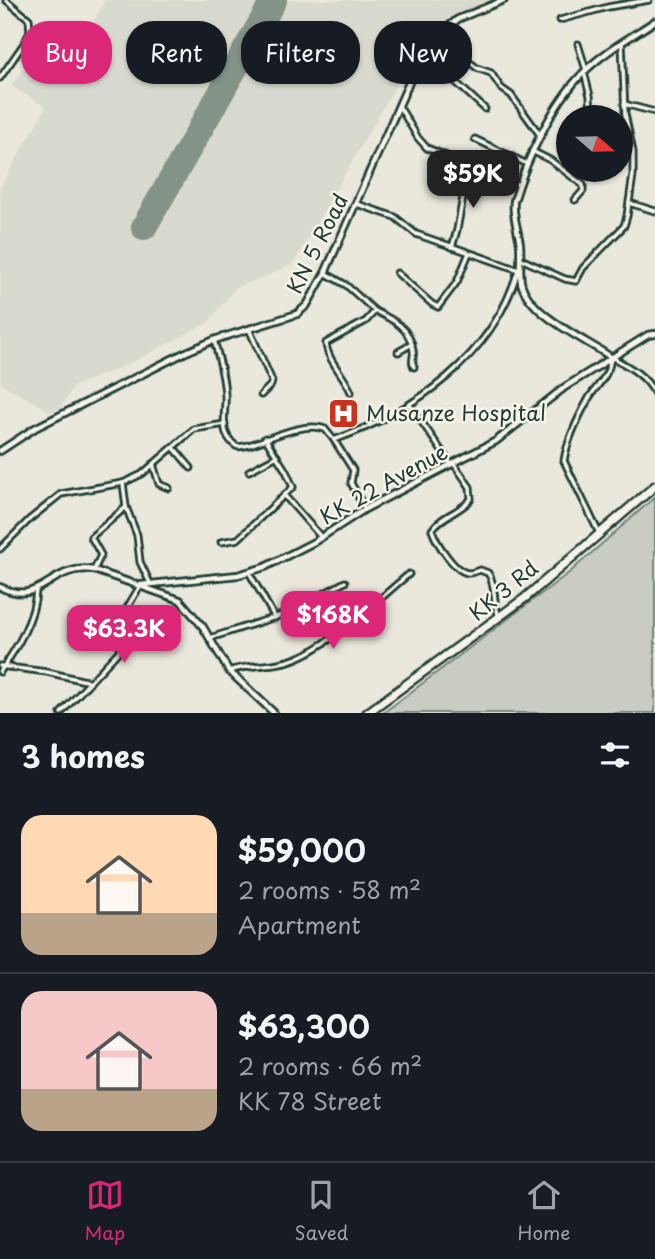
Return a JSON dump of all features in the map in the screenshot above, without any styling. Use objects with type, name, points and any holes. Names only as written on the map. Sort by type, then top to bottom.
[{"type":"highway","name":"KK 3 Rd","points":[[367,713],[500,617],[655,486]]},
{"type":"main road","name":"KN 5 Road","points":[[456,21],[503,0]]},
{"type":"main road","points":[[611,358],[533,303],[522,283],[519,270],[521,259],[513,208],[519,185],[540,135],[585,71],[655,21]]},
{"type":"main road","name":"KN 5 Road","points":[[0,451],[20,436],[174,358],[214,340],[297,314],[307,305],[325,273],[410,84]]},
{"type":"main road","name":"KK 22 Avenue","points":[[141,585],[250,574],[321,537],[365,509],[496,441],[565,387],[648,335],[655,334]]},
{"type":"main road","points":[[0,587],[22,594],[36,590],[71,569],[94,570],[180,600],[196,617],[229,671],[274,713]]},
{"type":"street","points":[[0,78],[30,32],[29,19],[6,0]]},
{"type":"street","points":[[560,20],[608,7],[649,0]]},
{"type":"street","points":[[521,259],[565,279],[578,281],[583,268],[624,226],[633,175],[633,152],[624,104],[622,43]]},
{"type":"street","points":[[578,44],[590,105]]},
{"type":"street","points":[[472,64],[491,73],[501,88],[513,97],[540,135]]},
{"type":"street","points":[[458,84],[485,109]]},
{"type":"street","points":[[624,104],[655,112]]},
{"type":"street","points":[[399,106],[427,148],[519,185]]},
{"type":"street","points":[[475,139],[527,164]]},
{"type":"street","points":[[532,151],[550,160],[583,186],[583,191],[575,200]]},
{"type":"street","points":[[452,247],[463,197],[476,167]]},
{"type":"street","points":[[629,203],[655,211]]},
{"type":"street","points":[[334,440],[363,430],[410,405],[460,366],[476,348],[505,305],[519,270],[416,233],[396,217],[357,204]]},
{"type":"street","points":[[397,274],[438,307],[457,282],[469,253]]},
{"type":"street","points":[[325,273],[346,285],[375,311],[399,323],[412,344],[414,355],[411,361],[414,367]]},
{"type":"street","points":[[352,392],[334,365],[326,343],[366,321],[375,311]]},
{"type":"street","points":[[249,329],[272,381],[261,395]]},
{"type":"street","points":[[214,340],[224,380],[225,424],[231,441],[240,448],[251,446],[265,438],[304,428],[321,427],[334,440],[353,470],[351,483],[365,509]]},
{"type":"street","points":[[398,352],[412,344]]},
{"type":"street","points":[[599,533],[564,461],[568,445],[590,397],[606,378],[611,358],[642,376],[649,382],[655,394]]},
{"type":"street","points":[[410,405],[470,487],[471,499],[460,510],[435,524],[433,534],[444,554],[467,573],[480,570],[488,573],[494,585],[495,607],[500,617]]},
{"type":"street","points":[[0,549],[30,519],[61,494],[123,483],[142,474],[194,429],[225,424]]},
{"type":"street","points":[[221,542],[238,539],[293,487],[265,438]]},
{"type":"street","points":[[173,448],[191,468]]},
{"type":"street","points":[[249,471],[277,456]]},
{"type":"street","points":[[153,464],[159,484],[169,488]]},
{"type":"street","points":[[123,483],[126,508],[137,535],[140,562],[150,583]]},
{"type":"street","points":[[284,495],[321,537]]},
{"type":"street","points":[[94,570],[101,555],[92,540],[92,534],[126,508]]},
{"type":"street","points":[[250,574],[275,618]]},
{"type":"street","points":[[229,671],[243,666],[280,664],[298,658],[331,637],[409,574]]},
{"type":"street","points":[[210,638],[275,618],[345,582]]},
{"type":"street","points":[[61,713],[119,651],[127,608],[141,585]]},
{"type":"street","points":[[0,672],[24,632],[36,590]]},
{"type":"street","points":[[2,666],[47,672],[90,682]]},
{"type":"shaded area","points":[[105,0],[491,0],[453,21],[374,21],[374,84],[397,84],[294,263],[236,287],[209,322],[135,361],[73,387],[61,408],[51,412],[0,383],[0,188],[46,107],[11,86],[21,72],[21,84],[112,84],[112,21],[94,21]]},
{"type":"shaded area","points":[[655,497],[655,713],[383,713],[570,572]]},
{"type":"runway","points":[[144,227],[274,0]]},
{"type":"place","name":"Musanze Hospital","points":[[343,414]]}]
